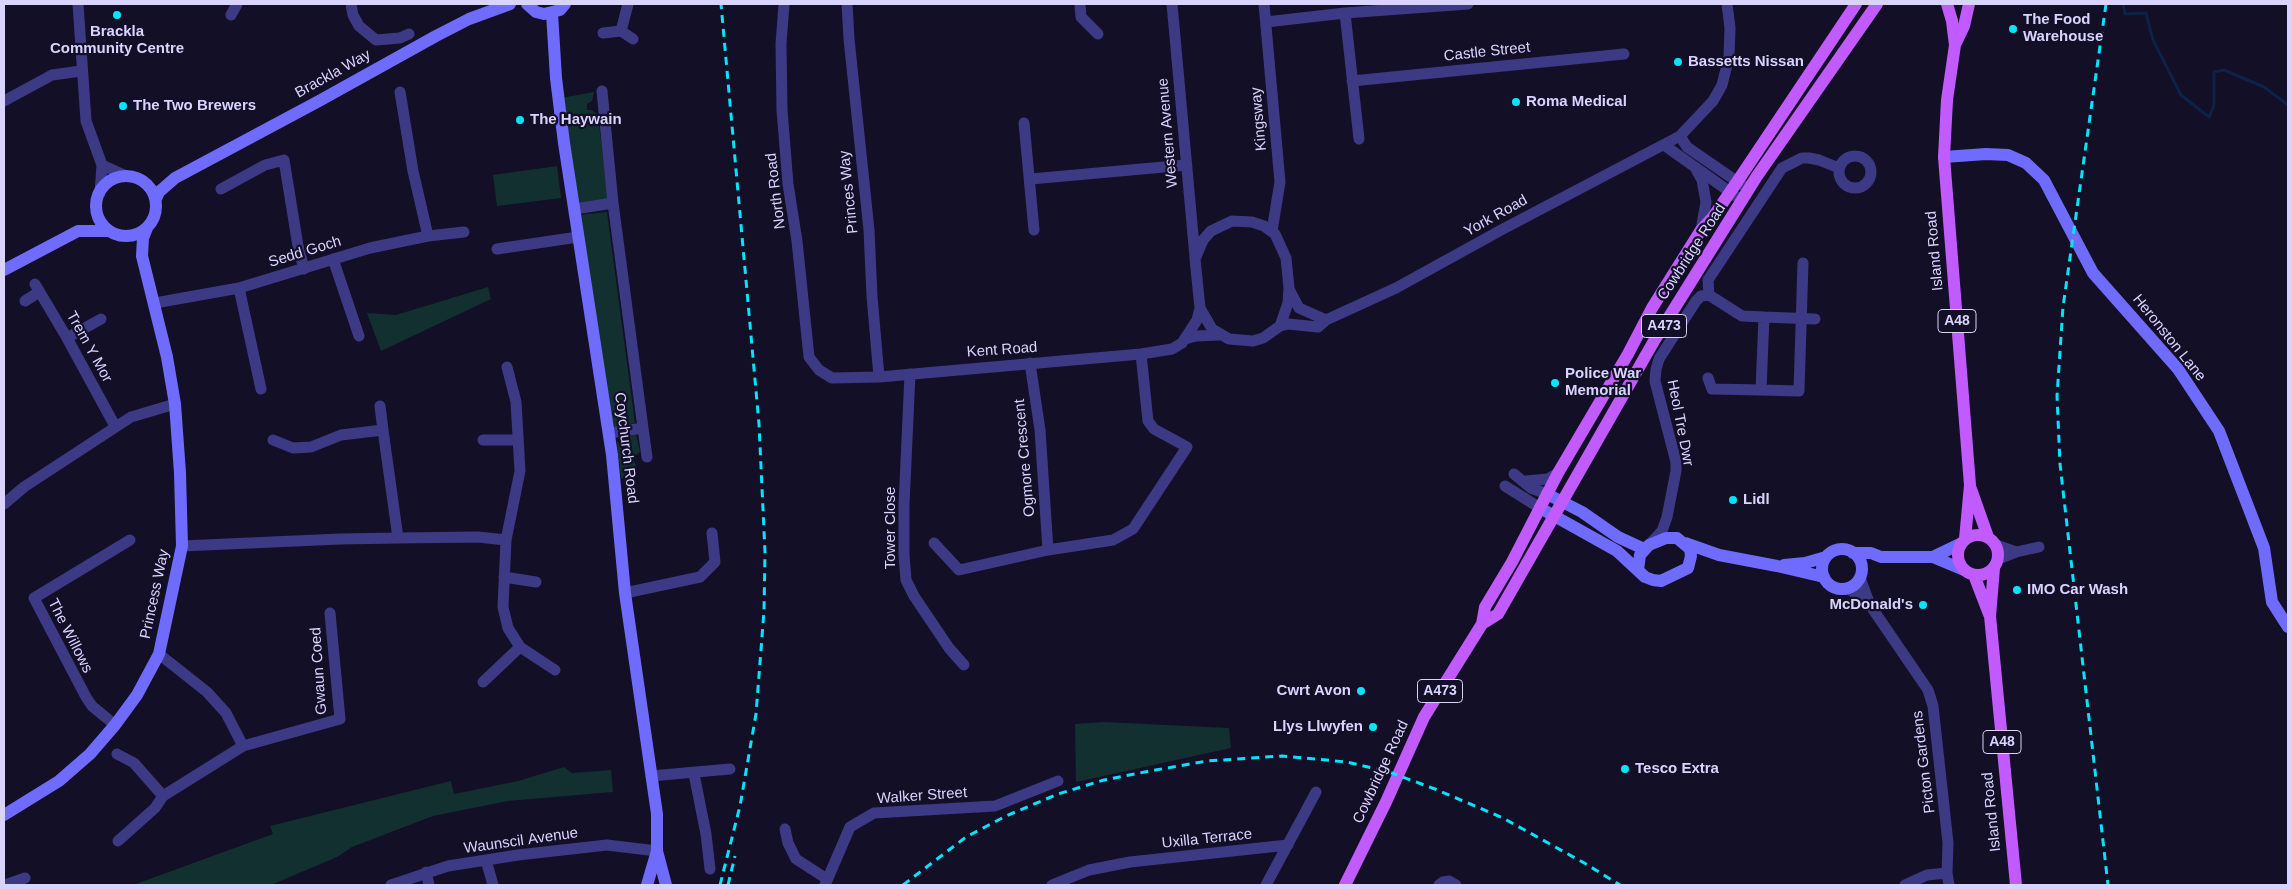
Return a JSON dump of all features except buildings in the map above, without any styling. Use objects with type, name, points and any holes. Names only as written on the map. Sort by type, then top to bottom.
[{"type":"main road","name":"Cowbridge Road","points":[[1345,885],[1386,802],[1424,717],[1482,624],[1485,607],[1512,562],[1558,473],[1628,354],[1652,308],[1701,230],[1713,218],[1856,4]]},
{"type":"main road","name":"Cowbridge Road","points":[[1482,624],[1498,614],[1654,341],[1806,103],[1877,4]]},
{"type":"main road","name":"A48","points":[[1946,4],[1952,21],[1955,45]]},
{"type":"main road","name":"A48","points":[[1955,45],[1964,26],[1969,4]]},
{"type":"main road","name":"Island Road","points":[[1955,45],[1947,100],[1944,157],[1970,484]]},
{"type":"main road","name":"A48","points":[[1970,484],[1992,541],[1996,564],[1990,616]]},
{"type":"main road","name":"A48","points":[[1970,484],[1963,542],[1958,559],[1969,573],[1990,616]]},
{"type":"main road","points":[[1963,542],[1974,535],[1992,541]]},
{"type":"main road","points":[[1969,573],[1983,575],[1996,564]]},
{"type":"main road","name":"Island Road","points":[[1990,616],[2016,885]]},
{"type":"street","points":[[4,270],[78,231],[96,210],[100,193],[102,166],[86,121],[81,71],[78,4]]},
{"type":"street","points":[[230,15],[237,4]]},
{"type":"street","points":[[351,4],[352,15],[359,26],[376,40],[400,38],[409,34]]},
{"type":"street","name":"Brackla Way","points":[[156,200],[159,192],[175,178],[436,36],[469,19],[510,4]]},
{"type":"street","points":[[527,4],[536,12],[552,13],[560,10],[566,4]]},
{"type":"street","points":[[621,31],[628,4]]},
{"type":"street","name":"North Road","points":[[784,4],[781,44],[782,110],[788,184],[797,241],[809,357],[819,370]]},
{"type":"street","name":"Princes Way","points":[[847,4],[869,230],[872,296],[879,376]]},
{"type":"street","points":[[1080,4],[1081,17],[1098,34]]},
{"type":"street","name":"Western Avenue","points":[[1172,4],[1195,259]]},
{"type":"street","name":"Kingsway","points":[[1264,4],[1280,182],[1272,231]]},
{"type":"street","points":[[1266,22],[1345,13],[1468,4]]},
{"type":"street","name":"York Road","points":[[1280,326],[1288,324],[1318,327],[1326,320],[1396,288],[1503,229],[1680,136],[1713,101],[1722,84],[1729,57],[1730,28],[1728,4]]},
{"type":"street","name":"Coychurch Road","points":[[552,13],[556,78],[578,237],[609,433],[625,593],[659,833],[658,850],[647,885]]},
{"type":"street","points":[[1345,13],[1358,139]]},
{"type":"street","points":[[603,33],[621,31],[633,39]]},
{"type":"street","name":"Castle Street","points":[[1352,81],[1624,54]]},
{"type":"street","points":[[4,101],[52,76],[81,71]]},
{"type":"street","points":[[400,92],[413,171],[428,236]]},
{"type":"street","points":[[591,104],[602,97],[613,203],[647,458]]},
{"type":"street","points":[[1024,123],[1031,179],[1034,230]]},
{"type":"street","points":[[1680,136],[1687,146],[1734,187],[1746,195]]},
{"type":"street","points":[[1664,145],[1696,169],[1734,187]]},
{"type":"street","name":"Heronston Lane","points":[[1944,157],[1986,154],[2008,155],[2026,164],[2044,180],[2093,273],[2178,368],[2219,431],[2264,548],[2272,602],[2288,627]]},
{"type":"street","points":[[1815,319],[1742,316],[1709,295],[1708,280],[1782,168],[1796,160],[1808,158],[1839,168]]},
{"type":"street","points":[[221,189],[265,165],[284,160],[298,246],[304,269]]},
{"type":"street","points":[[1031,179],[1186,165]]},
{"type":"street","points":[[78,231],[109,231],[123,236],[138,234],[153,221],[156,200],[152,190],[139,179],[102,166]]},
{"type":"street","points":[[1696,169],[1702,180],[1706,202],[1701,230]]},
{"type":"street","points":[[100,193],[102,188],[113,179],[126,176]]},
{"type":"street","name":"Brackla Way","points":[[139,179],[175,178]]},
{"type":"street","points":[[574,209],[613,203]]},
{"type":"street","points":[[96,210],[100,221],[109,231]]},
{"type":"street","points":[[1232,221],[1252,222],[1272,231],[1283,249],[1289,288],[1288,303],[1280,326],[1263,338],[1253,341],[1242,342],[1220,335],[1206,322],[1200,308],[1195,259],[1198,248],[1211,231],[1232,221]]},
{"type":"street","name":"Princess Way","points":[[5,812],[59,781],[90,754],[137,695],[159,654],[182,546],[180,473],[175,404],[167,357],[142,256],[147,228]]},
{"type":"street","name":"Sedd Goch","points":[[155,303],[239,288],[370,248],[428,236],[464,232]]},
{"type":"street","name":"Princess Way","points":[[123,236],[130,241],[142,256]]},
{"type":"street","points":[[497,249],[578,237]]},
{"type":"street","points":[[332,259],[359,336]]},
{"type":"street","points":[[1708,378],[1712,389],[1799,391],[1803,263]]},
{"type":"street","name":"Trem Y Mor","points":[[25,301],[37,288],[67,338],[115,426]]},
{"type":"street","points":[[239,288],[261,389]]},
{"type":"street","points":[[1289,288],[1298,308],[1326,320]]},
{"type":"street","name":"Heol Tre Dwr","points":[[1646,547],[1662,531],[1667,517],[1676,471],[1676,462],[1656,380],[1656,369],[1659,359],[1696,301],[1701,296],[1709,295]]},
{"type":"street","points":[[1185,339],[1197,320],[1200,308]]},
{"type":"street","points":[[1762,390],[1764,317]]},
{"type":"street","points":[[67,338],[101,319]]},
{"type":"street","name":"Kent Road","points":[[819,370],[832,378],[879,376],[1140,354],[1172,348],[1185,339],[1196,336],[1220,335]]},
{"type":"street","points":[[934,543],[959,570],[1048,550],[1113,540],[1133,529],[1187,448],[1154,430],[1148,421],[1140,354]]},
{"type":"street","name":"Ogmore Crescent","points":[[1030,363],[1040,430],[1048,550]]},
{"type":"street","points":[[507,367],[516,402],[520,471],[506,540],[504,607],[508,628],[520,647],[555,670]]},
{"type":"street","name":"Tower Close","points":[[910,374],[904,505],[906,580],[914,596],[964,665]]},
{"type":"street","points":[[4,504],[115,426],[139,413],[175,404]]},
{"type":"street","points":[[380,406],[398,538]]},
{"type":"street","points":[[609,433],[643,428]]},
{"type":"street","points":[[273,440],[293,448],[311,447],[341,435],[383,430]]},
{"type":"street","points":[[483,440],[517,440]]},
{"type":"street","points":[[1526,481],[1548,479],[1558,473]]},
{"type":"street","points":[[1514,474],[1526,481],[1531,488],[1582,512],[1618,537],[1646,547]]},
{"type":"street","points":[[1505,486],[1617,551],[1645,577],[1661,580],[1682,573],[1690,565],[1702,558],[1719,555]]},
{"type":"street","points":[[1667,517],[1681,541],[1690,549],[1690,565]]},
{"type":"street","points":[[625,593],[700,577],[715,562],[712,533]]},
{"type":"street","points":[[182,546],[398,538],[478,537],[506,540]]},
{"type":"street","points":[[1638,570],[1638,561],[1646,547],[1666,538],[1681,541],[1719,555],[1824,577],[1832,586],[1838,589],[1854,586],[1872,562],[1881,557]]},
{"type":"street","name":"The Willows","points":[[115,725],[86,697],[34,598],[130,540]]},
{"type":"street","points":[[1992,541],[2016,552]]},
{"type":"street","points":[[1933,557],[1963,542]]},
{"type":"street","points":[[1996,564],[2016,552],[2039,547]]},
{"type":"street","points":[[1777,566],[1805,564],[1842,549],[1853,553],[1872,553],[1881,557],[1933,557],[1969,573]]},
{"type":"street","points":[[1853,553],[1858,558],[1861,575]]},
{"type":"street","points":[[1824,577],[1823,565],[1826,557]]},
{"type":"street","name":"Picton Gardens","points":[[1861,575],[1870,605],[1928,690],[1933,706],[1948,843],[1947,873],[1949,885]]},
{"type":"street","points":[[504,577],[536,582]]},
{"type":"street","name":"Picton Gardens","points":[[1848,588],[1870,605]]},
{"type":"street","name":"Gwaun Coed","points":[[118,841],[155,808],[163,796],[244,746],[340,719],[330,613]]},
{"type":"street","points":[[483,682],[520,647]]},
{"type":"street","points":[[159,654],[189,677],[226,713],[244,746]]},
{"type":"street","points":[[117,754],[134,763],[163,796]]},
{"type":"street","points":[[651,776],[694,774],[730,769]]},
{"type":"street","points":[[694,774],[706,834],[710,869]]},
{"type":"street","name":"Walker Street","points":[[826,882],[850,827],[874,813],[995,806],[1058,781]]},
{"type":"street","points":[[1266,885],[1316,792]]},
{"type":"street","points":[[785,829],[788,843],[796,859],[826,882]]},
{"type":"street","name":"Waunscil Avenue","points":[[391,885],[448,866],[486,860],[607,845],[658,850]]},
{"type":"street","name":"Uxilla Terrace","points":[[1052,885],[1089,870],[1130,862],[1288,845]]},
{"type":"street","points":[[658,850],[666,885]]},
{"type":"street","points":[[486,860],[493,885]]},
{"type":"street","points":[[426,872],[430,885]]},
{"type":"street","points":[[1905,885],[1927,875],[1947,873]]},
{"type":"street","points":[[5,885],[25,878]]},
{"type":"street","points":[[1438,885],[1448,882],[1456,885]]},
{"type":"green space","points":[[594,92],[592,101],[587,104],[587,110],[592,110],[598,115],[608,200],[576,205],[561,98]]},
{"type":"green space","points":[[557,166],[561,198],[497,206],[493,175]]},
{"type":"green space","points":[[607,212],[635,423],[612,427],[579,215]]},
{"type":"green space","points":[[488,287],[491,299],[381,351],[367,313],[396,315]]},
{"type":"green space","points":[[636,434],[640,452],[634,457],[637,468],[621,479],[617,442],[624,441],[624,436]]},
{"type":"green space","points":[[1104,722],[1229,728],[1231,748],[1076,782],[1075,724]]},
{"type":"green space","points":[[564,767],[572,773],[611,770],[613,792],[508,801],[433,816],[352,847],[337,857],[271,885],[133,885],[273,834],[270,826],[451,781],[454,794],[518,781]]},
{"type":"waterway","points":[[2123,4],[2125,14],[2146,13],[2153,40],[2181,95],[2209,117],[2214,106],[2214,72],[2224,70],[2264,87],[2288,105]]},
{"type":"railway","points":[[720,885],[740,806],[756,714],[764,611],[765,552],[759,424],[721,4]]},
{"type":"railway","points":[[2106,4],[2063,307],[2057,396],[2060,464],[2108,885]]},
{"type":"railway","points":[[903,885],[966,837],[1006,816],[1058,794],[1104,780],[1207,761],[1282,756],[1347,762],[1389,772],[1435,789],[1503,818],[1620,885]]},
{"type":"railway","points":[[728,885],[735,856]]},
{"type":"place","name":"Brackla Community Centre","points":[[117,15]]},
{"type":"place","name":"The Food Warehouse","points":[[2013,29]]},
{"type":"place","name":"Bassetts Nissan","points":[[1678,62]]},
{"type":"place","name":"Roma Medical","points":[[1516,102]]},
{"type":"place","name":"The Two Brewers","points":[[123,106]]},
{"type":"place","name":"The Haywain","points":[[520,120]]},
{"type":"place","name":"Police War Memorial","points":[[1555,383]]},
{"type":"place","name":"Lidl","points":[[1733,500]]},
{"type":"place","name":"IMO Car Wash","points":[[2017,590]]},
{"type":"place","name":"McDonald's","points":[[1923,605]]},
{"type":"place","name":"Cwrt Avon","points":[[1361,691]]},
{"type":"place","name":"Llys Llwyfen","points":[[1373,727]]},
{"type":"place","name":"Tesco Extra","points":[[1625,769]]}]
